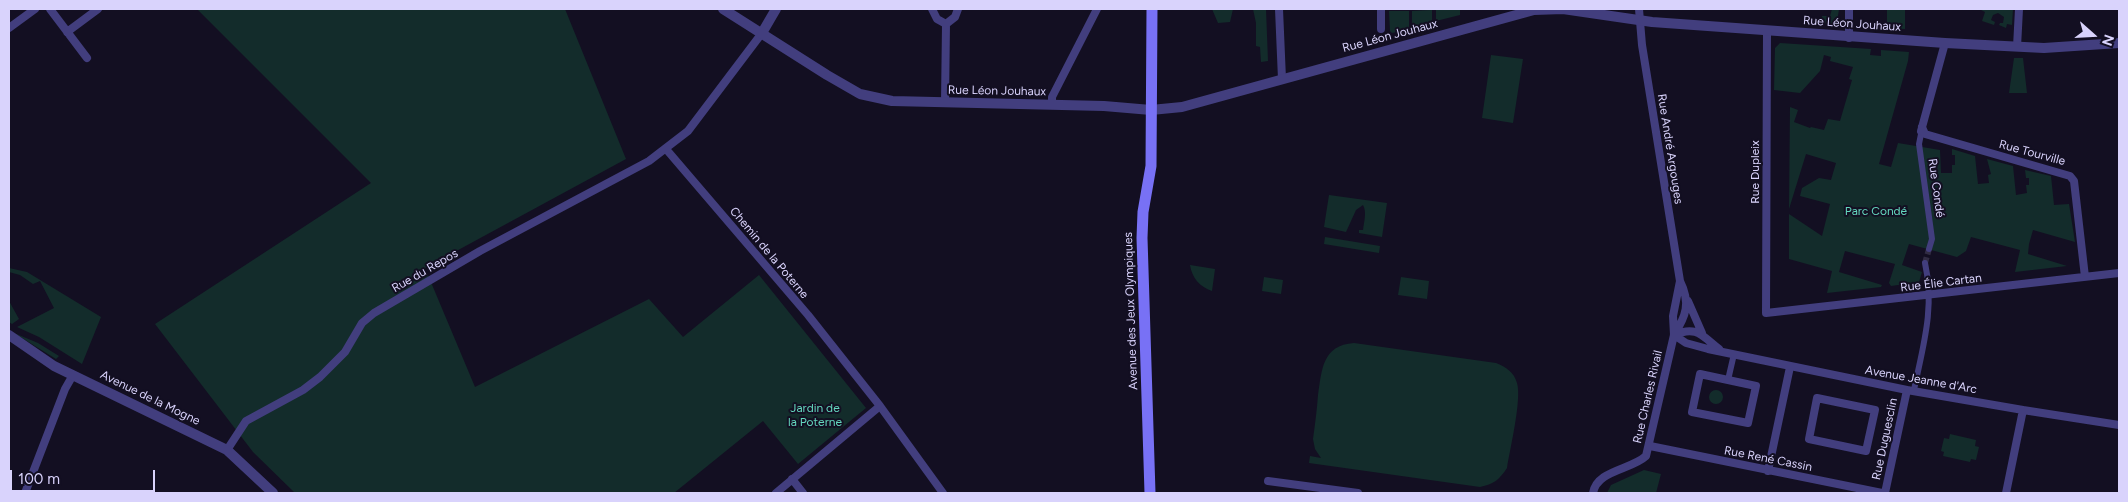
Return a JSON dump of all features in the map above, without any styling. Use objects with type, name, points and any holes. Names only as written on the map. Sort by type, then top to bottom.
[{"type":"main road","name":"Avenue des Jeux Olympiques","points":[[1150,493],[1142,238],[1143,212],[1151,166],[1152,9]]},
{"type":"street","points":[[9,28],[35,9]]},
{"type":"street","points":[[50,9],[87,58]]},
{"type":"street","points":[[67,32],[98,9]]},
{"type":"street","name":"Rue Léon Jouhaux","points":[[723,9],[860,94],[892,101],[1113,107],[1151,110],[1174,109],[1534,10],[1572,10],[1639,20],[1849,38],[2044,48],[2119,43]]},
{"type":"street","points":[[666,149],[688,131],[762,33],[776,9]]},
{"type":"street","points":[[932,9],[937,19],[946,24]]},
{"type":"street","points":[[946,24],[955,17],[958,9]]},
{"type":"street","points":[[1052,105],[1052,97],[1097,9]]},
{"type":"street","points":[[1279,9],[1282,79]]},
{"type":"street","points":[[1381,9],[1381,29]]},
{"type":"street","name":"Rue André Argouges","points":[[1638,9],[1642,45],[1680,281],[1702,333]]},
{"type":"street","points":[[1849,9],[1849,38]]},
{"type":"street","points":[[2017,47],[2019,9]]},
{"type":"street","points":[[945,102],[946,24]]},
{"type":"street","name":"Rue Dupleix","points":[[1766,313],[1767,30]]},
{"type":"street","name":"Rue Condé","points":[[1929,249],[1932,239],[1919,144],[1945,43]]},
{"type":"street","name":"Rue Tourville","points":[[1922,131],[1926,134],[2070,176],[2074,180],[2085,277]]},
{"type":"street","name":"Chemin de la Poterne","points":[[666,149],[767,265],[880,406],[943,493]]},
{"type":"street","name":"Rue du Repos","points":[[227,450],[246,421],[303,390],[320,377],[345,352],[362,324],[374,313],[480,251],[649,161],[666,149]]},
{"type":"street","points":[[1911,390],[1930,310],[1929,276],[1926,263]]},
{"type":"street","name":"Rue Élie Cartan","points":[[1766,313],[2119,272]]},
{"type":"street","name":"Rue André Argouges","points":[[1674,335],[1673,316],[1680,281]]},
{"type":"street","points":[[1674,335],[1683,321],[1687,300]]},
{"type":"street","points":[[1674,335],[1684,331],[1702,333]]},
{"type":"street","name":"Avenue Jeanne d'Arc","points":[[1702,333],[1721,350]]},
{"type":"street","name":"Avenue de la Mogne","points":[[9,335],[54,366],[227,450],[273,493]]},
{"type":"street","name":"Avenue Jeanne d'Arc","points":[[1674,335],[1686,343],[1790,367],[2023,410],[2119,425]]},
{"type":"street","name":"Rue Charles Rivail","points":[[1593,493],[1598,482],[1605,477],[1641,461],[1646,456],[1650,446],[1674,335]]},
{"type":"street","points":[[1728,380],[1734,354]]},
{"type":"street","points":[[1768,471],[1790,367]]},
{"type":"street","points":[[1700,374],[1728,380],[1756,386],[1748,423],[1692,412],[1700,374]]},
{"type":"street","points":[[25,493],[65,389],[73,375]]},
{"type":"street","name":"Rue Duguesclin","points":[[1883,493],[1911,390]]},
{"type":"street","points":[[1817,398],[1875,410],[1866,451],[1808,439],[1817,398]]},
{"type":"street","points":[[776,493],[880,406]]},
{"type":"street","points":[[2006,493],[2023,410]]},
{"type":"street","name":"Rue René Cassin","points":[[1650,446],[1883,493]]},
{"type":"street","points":[[792,479],[803,493]]},
{"type":"street","points":[[1268,481],[1358,493]]},
{"type":"green space","name":"Jardin de la Poterne","points":[[197,9],[565,9],[626,159],[425,268],[475,387],[649,299],[683,337],[759,275],[866,408],[798,464],[763,421],[674,493],[295,493],[253,452],[155,324],[371,183]]},
{"type":"green space","points":[[1212,9],[1233,9],[1230,22],[1218,23]]},
{"type":"green space","points":[[1253,9],[1266,9],[1268,61],[1261,62],[1260,47],[1256,46],[1256,23]]},
{"type":"green space","points":[[1832,9],[1839,9],[1837,22],[1833,24],[1822,23],[1822,16],[1830,16]]},
{"type":"green space","points":[[1887,9],[1905,9],[1905,29],[1887,28]]},
{"type":"green space","points":[[1979,9],[2013,9],[2012,25],[2007,24],[2006,28],[1999,25],[2003,23],[2004,17],[1998,13],[1993,15],[1991,20],[1995,22],[1994,25],[1982,21],[1985,12]]},
{"type":"green space","points":[[1432,10],[1432,22],[1412,28],[1412,11]]},
{"type":"green space","points":[[1436,10],[1460,10],[1460,15],[1436,21]]},
{"type":"green space","points":[[1389,11],[1409,11],[1409,29],[1392,33],[1390,31]]},
{"type":"green space","name":"Parc Condé","points":[[1780,43],[1871,49],[1870,55],[1881,56],[1881,50],[1909,52],[1879,164],[1891,167],[1898,143],[1940,150],[1941,173],[1952,173],[1952,165],[1955,165],[1955,155],[1952,155],[1952,149],[1975,156],[1978,184],[1989,183],[1988,175],[1991,174],[1987,159],[2013,166],[2016,195],[2027,193],[2026,185],[2029,185],[2029,178],[2026,178],[2025,170],[2051,176],[2054,205],[2069,204],[2075,242],[2033,230],[2028,254],[2067,266],[2015,272],[2020,250],[1971,237],[1966,251],[1957,257],[1909,244],[1902,265],[1922,272],[1919,282],[1891,286],[1889,283],[1895,264],[1845,251],[1839,272],[1882,285],[1881,287],[1827,293],[1832,271],[1789,259],[1789,214],[1822,236],[1830,204],[1800,196],[1802,188],[1819,178],[1831,180],[1836,163],[1806,154],[1789,209],[1790,107],[1798,110],[1794,122],[1810,128],[1824,130],[1828,119],[1840,121],[1852,80],[1849,79],[1853,67],[1830,61],[1831,57],[1824,55],[1820,71],[1800,93],[1774,90],[1775,48]]},
{"type":"green space","points":[[1491,55],[1523,59],[1513,123],[1482,118]]},
{"type":"green space","points":[[2014,58],[2023,58],[2027,93],[2009,93]]},
{"type":"green space","points":[[1329,195],[1387,203],[1382,237],[1359,233],[1359,230],[1363,230],[1365,211],[1363,205],[1356,210],[1346,232],[1324,227]]},
{"type":"green space","points":[[1325,237],[1380,246],[1379,253],[1324,244]]},
{"type":"green space","points":[[1190,265],[1215,269],[1212,291],[1197,281]]},
{"type":"green space","points":[[9,268],[27,272],[101,317],[82,364],[39,337],[17,327],[54,308],[40,281],[33,284],[20,275],[9,272]]},
{"type":"green space","points":[[1264,277],[1283,280],[1281,294],[1262,291]]},
{"type":"green space","points":[[1401,277],[1429,281],[1427,299],[1398,295]]},
{"type":"green space","points":[[9,301],[19,319],[12,324],[9,322]]},
{"type":"green space","points":[[14,333],[38,343],[59,356],[56,359]]},
{"type":"green space","points":[[1354,343],[1496,363],[1509,370],[1517,383],[1518,400],[1507,468],[1501,476],[1493,483],[1480,487],[1309,463],[1310,456],[1321,458],[1315,449],[1313,439],[1318,395],[1326,360],[1335,348]]},
{"type":"green space","points":[[1713,390],[1719,390],[1723,397],[1719,404],[1713,404],[1709,400],[1709,394]]},
{"type":"green space","points":[[1950,434],[1976,440],[1975,446],[1979,447],[1976,460],[1971,459],[1970,462],[1943,456],[1944,452],[1941,451],[1944,438],[1949,439]]},
{"type":"green space","points":[[1644,470],[1661,474],[1656,493],[1607,493],[1611,485]]},
{"type":"tunnel","points":[[1925,263],[1929,249]]}]
